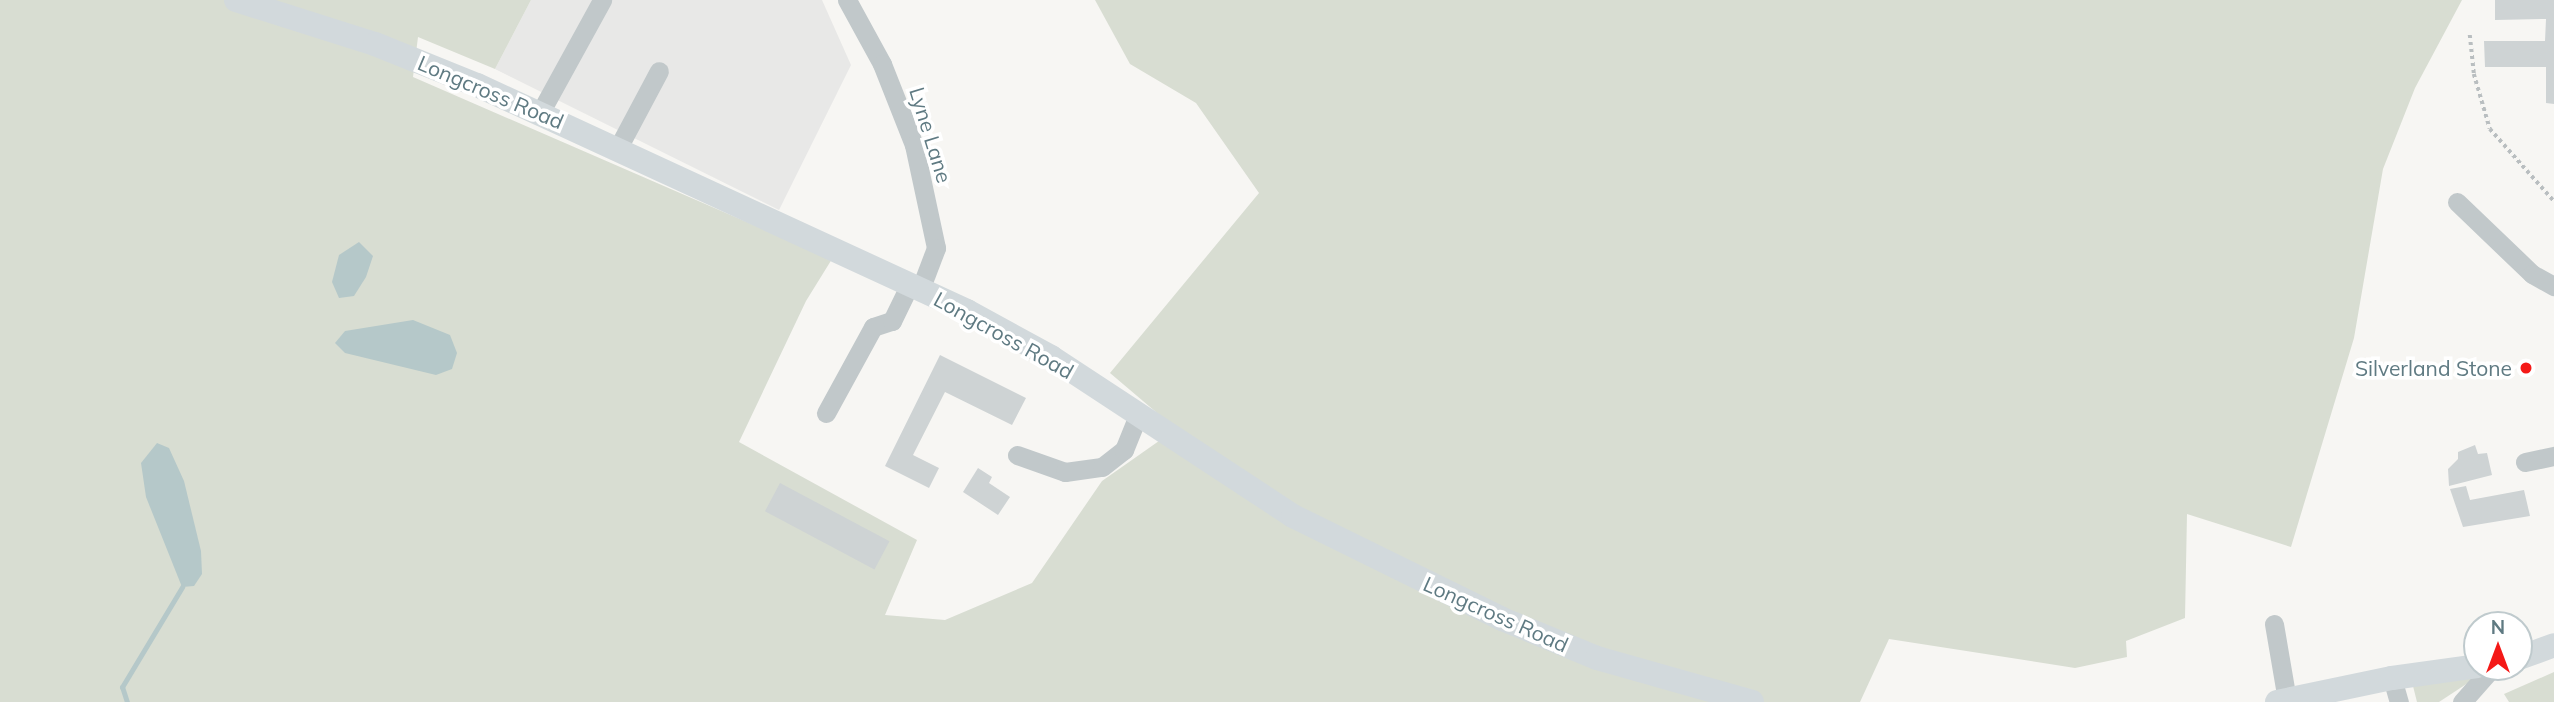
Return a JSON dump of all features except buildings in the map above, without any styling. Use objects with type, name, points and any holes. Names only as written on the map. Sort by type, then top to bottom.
[{"type":"main road","name":"Longcross Road","points":[[236,0],[375,44],[540,113],[915,287],[1051,357],[1293,516],[1502,619],[1597,658],[1752,702]]},
{"type":"main road","points":[[2533,653],[2554,645]]},
{"type":"main road","points":[[2282,701],[2392,678],[2463,668]]},
{"type":"street","points":[[540,113],[603,0]]},
{"type":"street","name":"Lyne Lane","points":[[826,414],[873,327],[892,321],[915,287],[936,248],[914,145],[883,64],[847,0]]},
{"type":"street","points":[[618,148],[659,71]]},
{"type":"street","points":[[2457,202],[2532,274],[2554,286]]},
{"type":"street","points":[[1017,455],[1065,472],[1101,467],[1125,450],[1138,415]]},
{"type":"street","points":[[2525,462],[2554,456]]},
{"type":"street","points":[[2274,624],[2282,701]]},
{"type":"street","points":[[2392,678],[2399,702]]},
{"type":"street","points":[[2462,702],[2481,681]]},
{"type":"path","points":[[2470,35],[2474,74],[2490,129],[2554,201]]},
{"type":"shaded area","points":[[0,0],[531,0],[495,69],[418,37],[413,77],[832,259],[806,301],[739,442],[917,540],[885,615],[945,620],[1032,583],[1102,481],[1176,429],[1110,373],[1259,193],[1196,103],[1130,64],[1095,0],[2462,0],[2415,88],[2383,169],[2354,338],[2291,547],[2187,514],[2185,618],[2126,641],[2127,657],[2075,668],[1889,639],[1860,702],[0,702]]},
{"type":"shaded area","points":[[531,0],[822,0],[851,65],[779,210],[495,69]]},
{"type":"shaded area","points":[[359,242],[373,256],[366,277],[354,296],[339,298],[332,282],[339,255]]},
{"type":"shaded area","points":[[413,320],[450,335],[457,353],[452,369],[436,375],[345,353],[335,343],[345,331]]},
{"type":"shaded area","points":[[157,443],[169,448],[184,481],[201,551],[202,574],[194,586],[182,587],[146,497],[141,463]]},
{"type":"shaded area","points":[[2554,672],[2554,702],[2509,702],[2504,694]]},
{"type":"shaded area","points":[[2463,679],[2471,681],[2439,702],[2417,702],[2413,686]]},
{"type":"waterway","points":[[127,702],[122,687],[182,587]]},
{"type":"place","name":"Silverland Stone","points":[[2526,368]]}]
